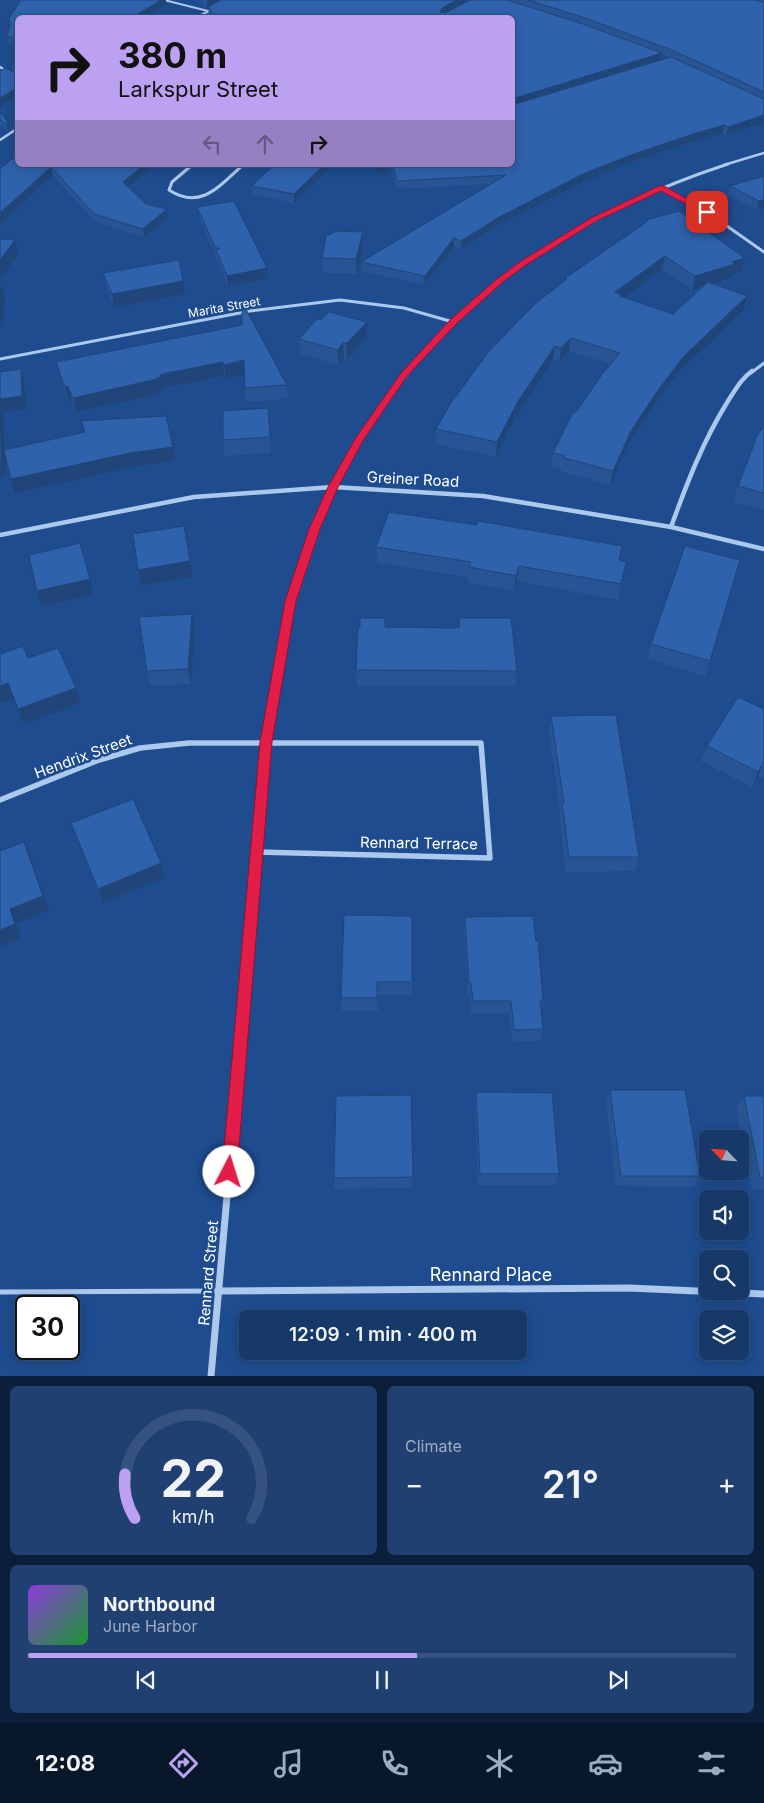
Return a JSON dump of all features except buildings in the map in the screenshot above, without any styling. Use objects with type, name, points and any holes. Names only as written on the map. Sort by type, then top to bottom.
[{"type":"street","points":[[201,15],[215,7]]},
{"type":"street","points":[[0,67],[15,76]]},
{"type":"street","points":[[0,140],[15,130]]},
{"type":"street","name":"Rennard Street","points":[[211,1376],[266,742],[291,601],[314,529],[333,487],[359,439],[380,406],[404,374],[453,322],[501,280],[535,255],[593,220],[661,188],[764,153]]},
{"type":"street","points":[[190,167],[172,182],[169,190],[177,197],[192,200],[204,198],[241,167]]},
{"type":"street","points":[[661,188],[707,212],[764,252]]},
{"type":"street","name":"Marita Street","points":[[0,359],[250,311],[340,300],[404,308],[453,322]]},
{"type":"street","points":[[671,526],[696,459],[716,420],[743,378],[764,363]]},
{"type":"street","name":"Greiner Road","points":[[0,535],[194,497],[333,487],[483,496],[671,526],[764,549]]},
{"type":"street","name":"Hendrix Street","points":[[0,800],[99,760],[140,748],[189,743],[266,742]]},
{"type":"street","name":"Rennard Terrace","points":[[257,852],[490,858],[482,743],[266,742]]},
{"type":"street","name":"Rennard Place","points":[[219,1291],[629,1288],[764,1294]]},
{"type":"lane","points":[[164,0],[208,11]]},
{"type":"lane","points":[[0,1292],[219,1291]]},
{"type":"route","points":[[229,1172],[249,958],[266,742],[291,601],[314,529],[333,487],[359,439],[380,406],[404,374],[453,322],[523,263],[564,236],[593,220],[661,188],[707,212]]}]
